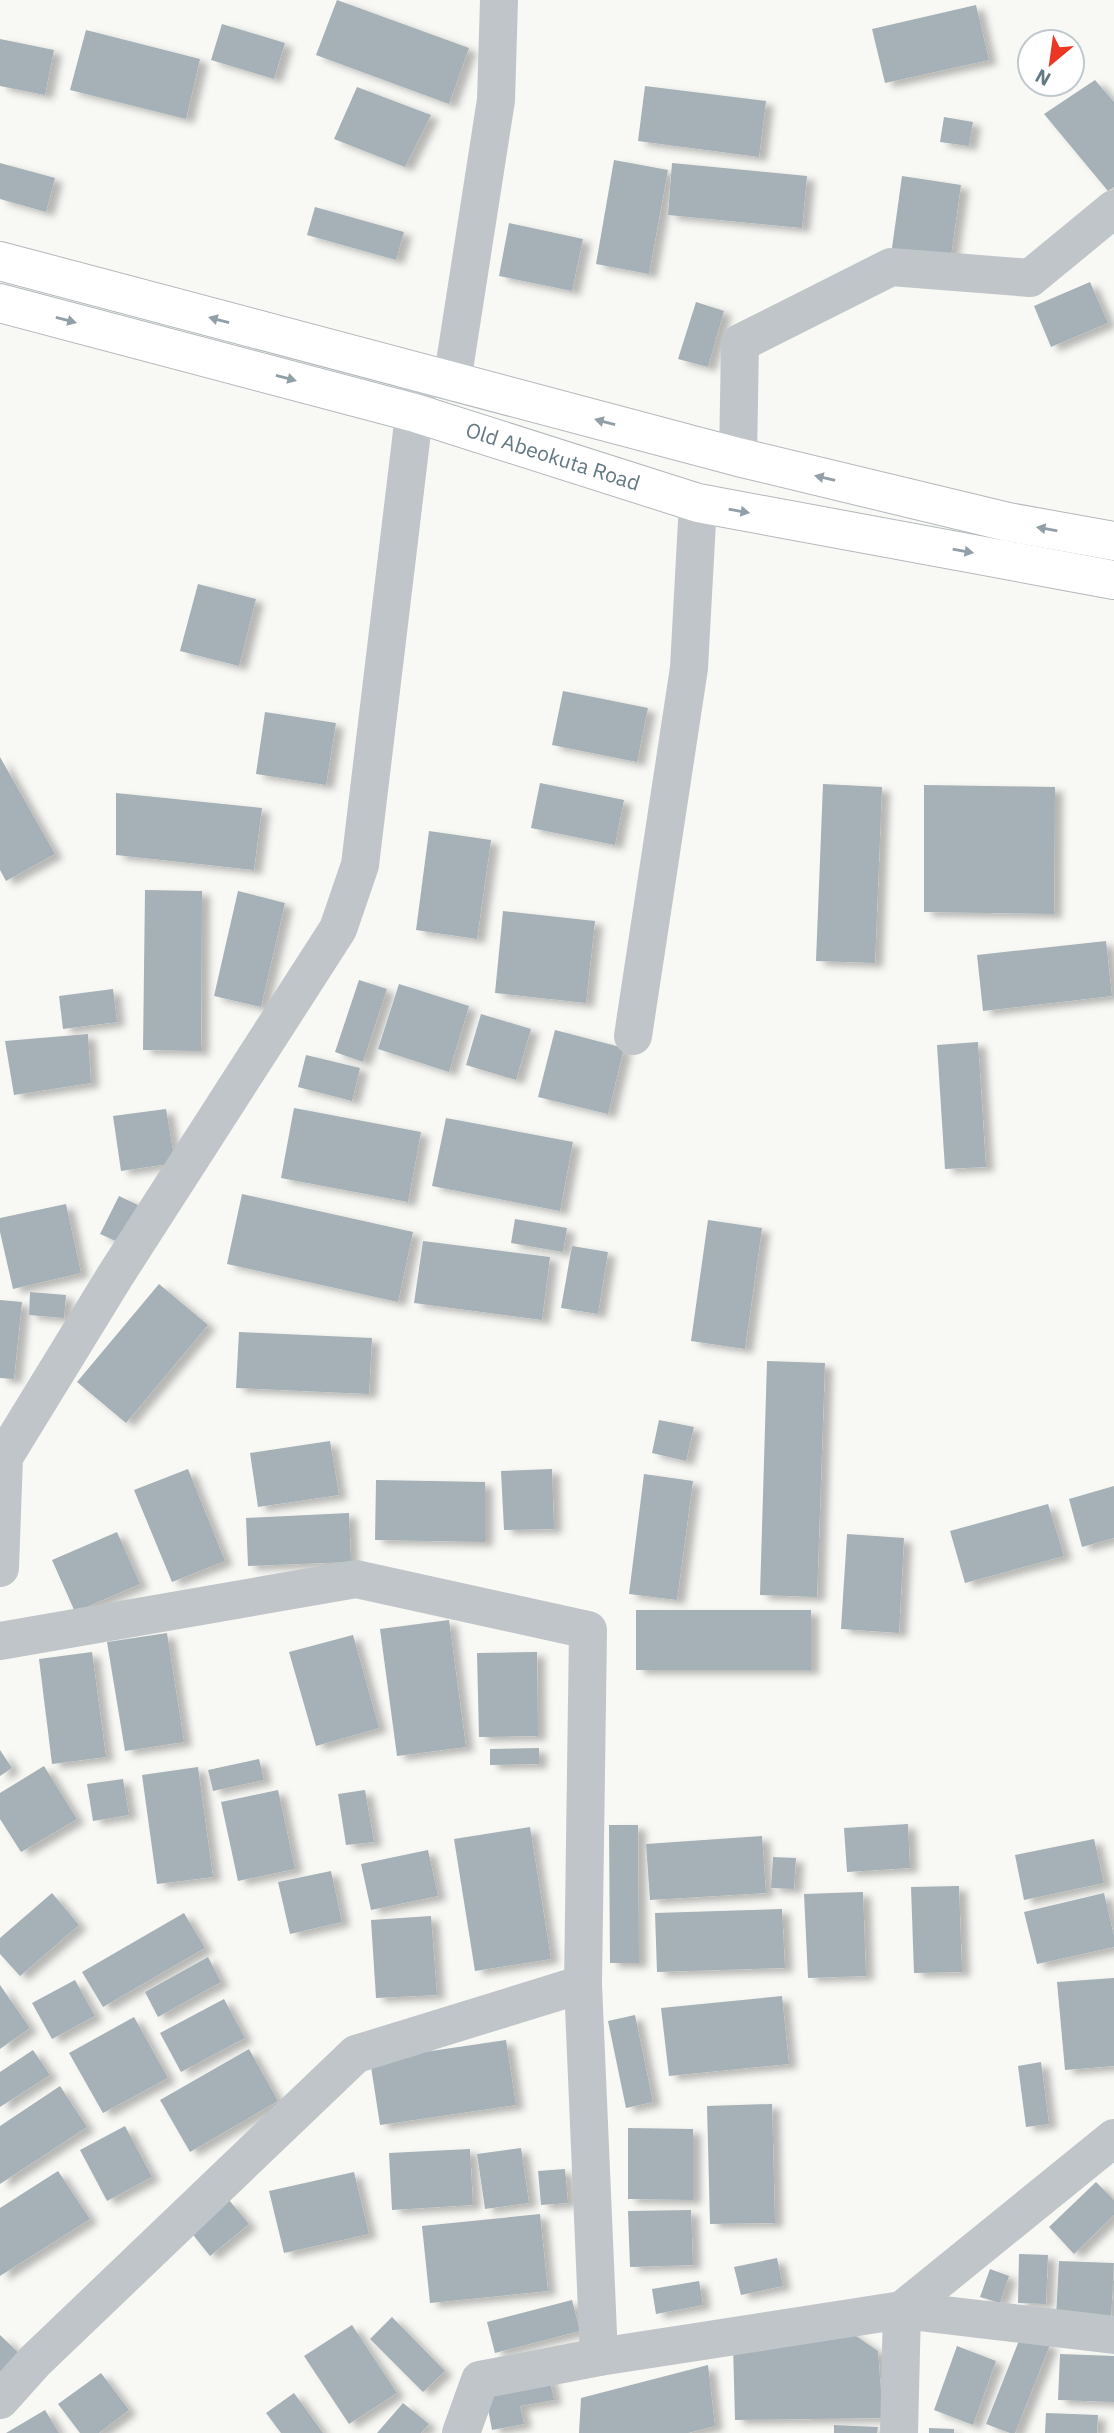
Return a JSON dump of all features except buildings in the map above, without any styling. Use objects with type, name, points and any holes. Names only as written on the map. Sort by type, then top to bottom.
[{"type":"highway","name":"Old Abeokuta Road","points":[[0,261],[738,457],[1008,522],[1114,541]]},
{"type":"highway","name":"Old Abeokuta Road","points":[[0,303],[415,412],[698,503],[1114,580]]},
{"type":"street","points":[[0,1568],[4,1457],[115,1276],[338,929],[360,865],[415,412],[435,378],[496,100],[499,0]]},
{"type":"street","points":[[738,457],[740,343],[891,267],[1030,278],[1114,209]]},
{"type":"street","points":[[634,1037],[689,668],[698,503]]},
{"type":"street","points":[[0,1641],[356,1580],[588,1630],[583,1984],[599,2357]]},
{"type":"street","points":[[0,2400],[35,2361],[356,2054],[583,1984]]},
{"type":"street","points":[[899,2433],[902,2310],[1114,2138]]},
{"type":"street","points":[[461,2433],[480,2380],[599,2357],[902,2310],[1114,2335]]}]
